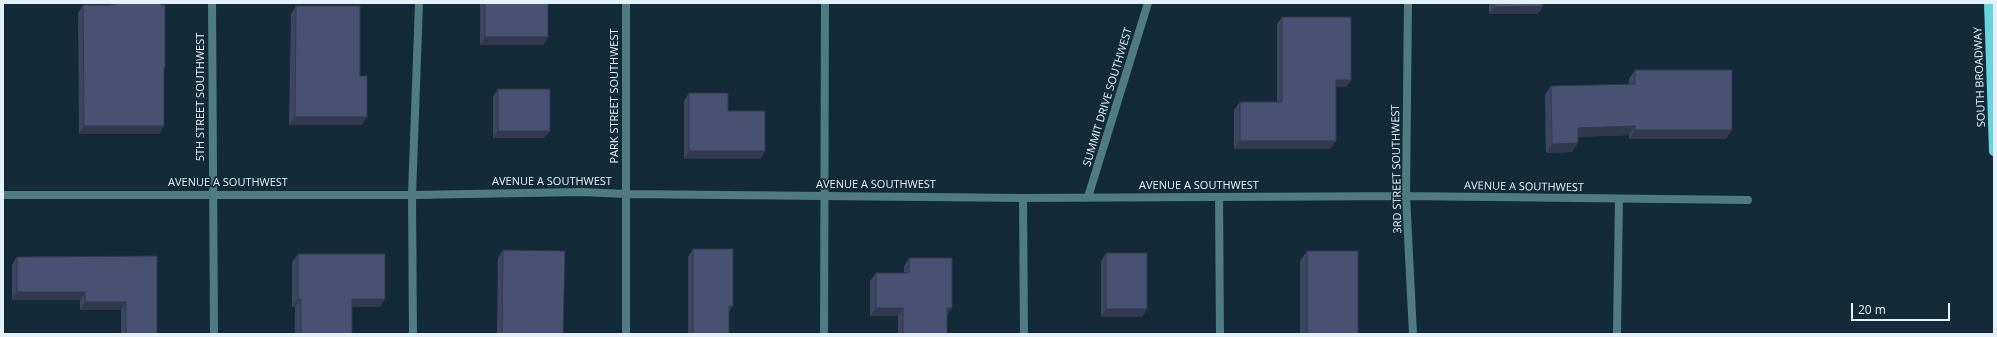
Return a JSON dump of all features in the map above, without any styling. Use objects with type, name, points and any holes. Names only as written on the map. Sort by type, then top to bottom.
[{"type":"main road","name":"SOUTH BROADWAY","points":[[1989,3],[1994,151]]},
{"type":"street","name":"5TH STREET SOUTHWEST","points":[[212,3],[214,334]]},
{"type":"street","points":[[413,334],[412,195],[419,3]]},
{"type":"street","name":"PARK STREET SOUTHWEST","points":[[626,3],[626,334]]},
{"type":"street","points":[[824,334],[825,3]]},
{"type":"street","name":"SUMMIT DRIVE SOUTHWEST","points":[[1088,197],[1148,3]]},
{"type":"street","name":"3RD STREET SOUTHWEST","points":[[1408,3],[1406,196],[1413,334]]},
{"type":"street","name":"AVENUE A SOUTHWEST","points":[[3,194],[412,195],[581,192],[626,194],[1023,198],[1406,196],[1748,200]]},
{"type":"street","points":[[1023,198],[1024,334]]},
{"type":"street","points":[[1219,198],[1220,334]]},
{"type":"street","points":[[1617,334],[1619,199]]},
{"type":"building","points":[[115,3],[161,3],[161,5],[165,5],[164,126],[84,126],[83,5],[115,5]]},
{"type":"building","points":[[485,3],[548,3],[548,37],[485,37]]},
{"type":"building","points":[[1494,3],[1543,3],[1543,6],[1494,7]]},
{"type":"building","points":[[296,6],[360,6],[360,76],[367,76],[367,117],[295,117]]},
{"type":"building","points":[[1282,17],[1351,17],[1351,80],[1336,80],[1336,141],[1240,141],[1240,102],[1282,102]]},
{"type":"building","points":[[1635,70],[1732,70],[1732,130],[1635,130],[1635,126],[1578,128],[1578,143],[1552,144],[1551,86],[1635,84]]},
{"type":"building","points":[[498,89],[550,89],[550,131],[498,131]]},
{"type":"building","points":[[689,93],[728,93],[728,111],[765,111],[765,151],[689,151]]},
{"type":"building","points":[[693,249],[733,249],[733,306],[729,306],[729,334],[693,334]]},
{"type":"building","points":[[503,250],[565,251],[563,334],[502,334]]},
{"type":"building","points":[[1307,251],[1358,251],[1358,334],[1307,334]]},
{"type":"building","points":[[1106,253],[1147,253],[1147,309],[1106,309]]},
{"type":"building","points":[[298,254],[385,254],[385,299],[352,299],[352,334],[301,334],[301,299],[298,299]]},
{"type":"building","points":[[157,256],[157,334],[126,334],[126,302],[85,302],[85,292],[17,292],[17,257]]},
{"type":"building","points":[[909,258],[952,258],[952,308],[947,308],[947,334],[903,334],[903,308],[876,308],[876,273],[909,273]]}]
